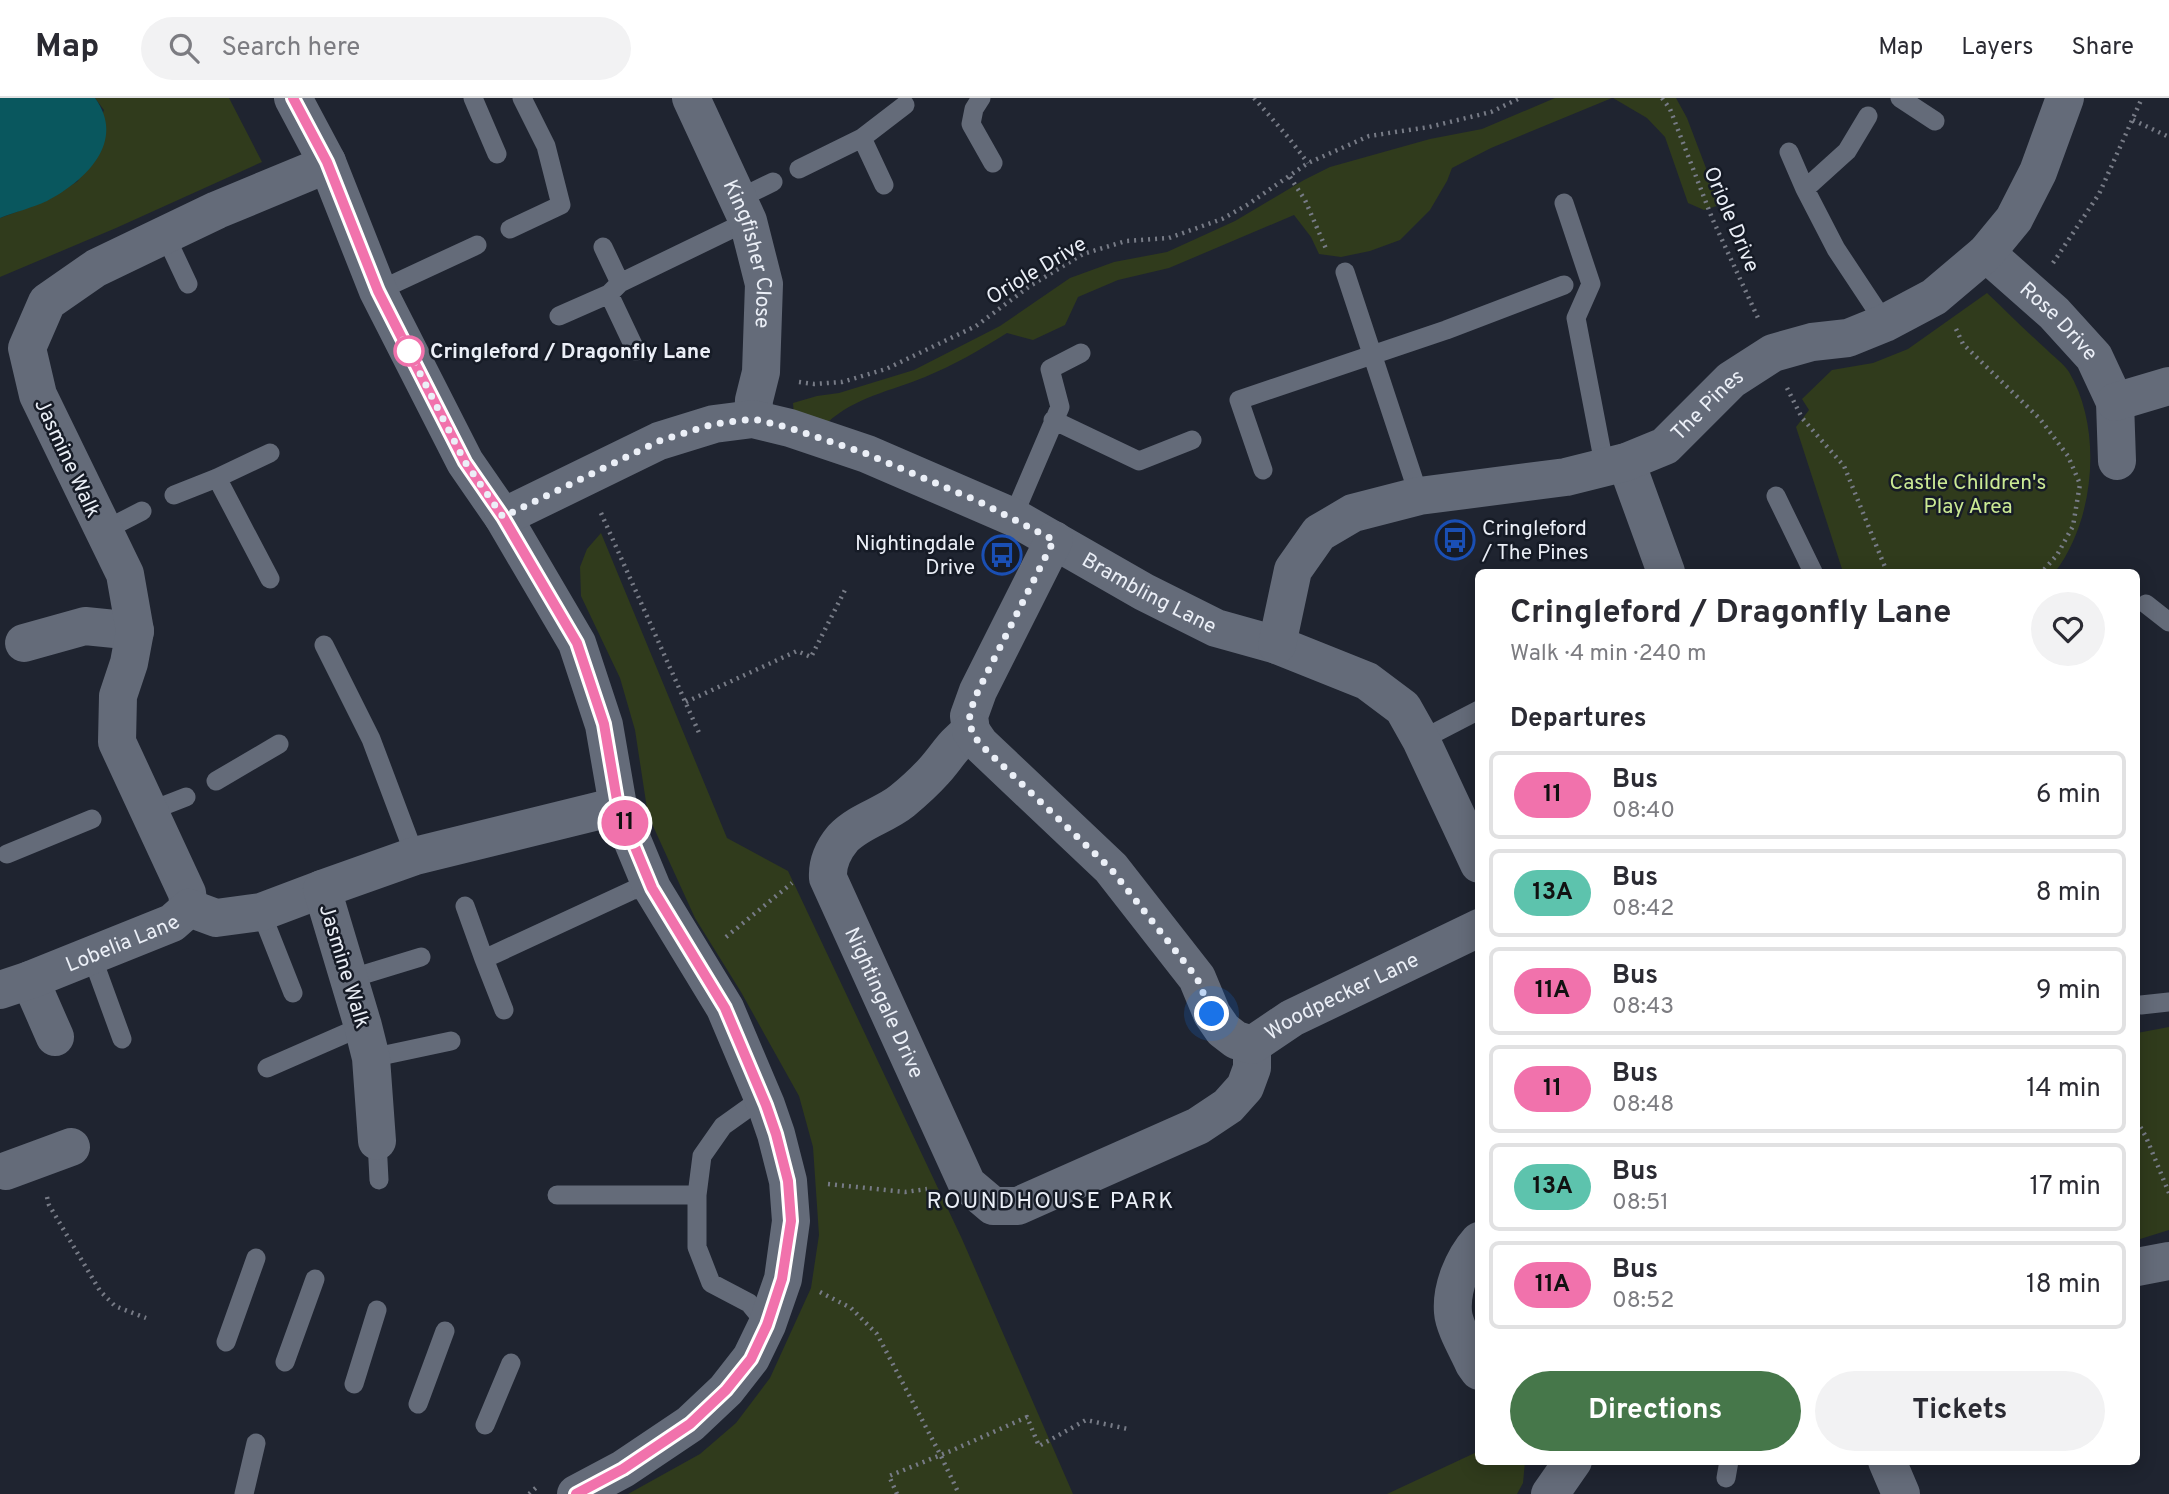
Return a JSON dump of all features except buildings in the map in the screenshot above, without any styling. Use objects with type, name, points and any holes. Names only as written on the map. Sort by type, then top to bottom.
[{"type":"street","points":[[293,98],[327,162],[378,291],[465,462],[503,517],[577,643],[604,724],[618,806],[652,888],[725,1008],[766,1105],[788,1181],[791,1221],[782,1279],[767,1325],[751,1359],[726,1390],[690,1424],[623,1469],[576,1494]]},
{"type":"street","name":"Kingfisher Close","points":[[691,98],[743,210],[764,284],[761,372],[754,400],[753,419]]},
{"type":"street","name":"The Pines","points":[[1277,645],[1293,570],[1319,533],[1353,513],[1419,496],[1566,477],[1616,465],[1665,446],[1731,380],[1773,353],[1812,342],[1848,338],[1885,323],[1934,297],[1986,253],[2014,219],[2038,172],[2065,98]]},
{"type":"street","name":"Jasmine Walk","points":[[189,908],[187,892],[139,804],[117,742],[118,696],[130,663],[135,631],[125,574],[38,395],[13,350],[47,302],[96,268],[217,210],[312,171],[327,162]]},
{"type":"street","name":"Rose Drive","points":[[1986,253],[2054,313],[2094,357],[2115,402],[2117,461]]},
{"type":"street","points":[[2115,402],[2169,386]]},
{"type":"street","name":"Brambling Lane","points":[[503,517],[659,441],[714,424],[753,419],[790,428],[867,454],[1013,517],[1144,592],[1216,628],[1277,645],[1367,681],[1403,708],[1421,740],[1475,855]]},
{"type":"street","points":[[1616,465],[1665,569]]},
{"type":"street","points":[[828,867],[843,838],[868,820],[900,803],[934,771],[955,743],[971,731],[969,716],[978,691],[1054,540]]},
{"type":"street","points":[[24,643],[85,626],[135,631]]},
{"type":"street","name":"Woodpecker Lane","points":[[971,731],[980,744],[1111,869],[1197,978],[1212,1014],[1223,1030],[1236,1040],[1252,1045],[1292,1018],[1475,930]]},
{"type":"street","name":"Jasmine Walk","points":[[377,1141],[367,1042],[322,889],[415,856],[618,806]]},
{"type":"street","name":"Nightingale Drive","points":[[828,867],[828,878],[967,1184],[993,1206],[1018,1206],[1198,1126],[1228,1106],[1245,1087],[1252,1068],[1252,1045]]},
{"type":"street","name":"Lobelia Lane","points":[[15,986],[172,923],[189,908],[216,918],[261,912],[322,889]]},
{"type":"street","points":[[15,986],[55,1037]]},
{"type":"street","points":[[10,1165],[71,1146]]},
{"type":"street","points":[[1475,1246],[1455,1285],[1453,1314],[1475,1365]]},
{"type":"street","points":[[2140,1266],[2169,1261]]},
{"type":"street","points":[[1550,1494],[1570,1465]]},
{"type":"street","points":[[1889,1465],[1900,1494]]},
{"type":"lane","points":[[473,98],[497,154]]},
{"type":"lane","points":[[510,229],[561,205],[546,146],[522,98]]},
{"type":"lane","points":[[981,98],[974,109],[971,124],[993,163]]},
{"type":"lane","points":[[1900,98],[1935,121]]},
{"type":"lane","points":[[799,169],[862,138],[905,104]]},
{"type":"lane","points":[[1805,189],[1847,151],[1868,116]]},
{"type":"lane","points":[[862,138],[884,184]]},
{"type":"lane","points":[[1789,152],[1836,249],[1885,323]]},
{"type":"lane","points":[[559,316],[615,288],[743,210],[773,182]]},
{"type":"lane","points":[[1564,203],[1591,284],[1576,318],[1616,465]]},
{"type":"lane","points":[[165,235],[188,284]]},
{"type":"lane","points":[[378,291],[477,245]]},
{"type":"lane","points":[[603,247],[636,351]]},
{"type":"lane","points":[[1345,272],[1419,496]]},
{"type":"lane","points":[[1263,470],[1238,400],[1446,330],[1564,285]]},
{"type":"lane","points":[[1013,517],[1060,407],[1050,369],[1081,354]]},
{"type":"lane","points":[[1053,420],[1139,461],[1192,440]]},
{"type":"lane","points":[[174,495],[270,453]]},
{"type":"lane","points":[[217,478],[270,579]]},
{"type":"lane","points":[[1776,496],[1812,569]]},
{"type":"lane","points":[[103,531],[142,510]]},
{"type":"lane","points":[[2146,604],[2169,622]]},
{"type":"lane","points":[[324,645],[371,739],[415,856]]},
{"type":"lane","points":[[1421,740],[1475,712]]},
{"type":"lane","points":[[216,781],[279,744]]},
{"type":"lane","points":[[139,804],[186,797]]},
{"type":"lane","points":[[7,854],[92,819]]},
{"type":"lane","points":[[484,959],[633,890],[652,888]]},
{"type":"lane","points":[[465,906],[504,1010]]},
{"type":"lane","points":[[261,912],[293,993]]},
{"type":"lane","points":[[92,954],[122,1040]]},
{"type":"lane","points":[[349,979],[421,957]]},
{"type":"lane","points":[[2141,1005],[2169,1002]]},
{"type":"lane","points":[[267,1068],[367,1042],[451,1041]]},
{"type":"lane","points":[[766,1105],[751,1106],[723,1126],[702,1156],[697,1195],[697,1247],[711,1283],[749,1303],[767,1325]]},
{"type":"lane","points":[[377,1141],[379,1180]]},
{"type":"lane","points":[[557,1195],[697,1195]]},
{"type":"lane","points":[[226,1342],[256,1258]]},
{"type":"lane","points":[[285,1362],[316,1279]]},
{"type":"lane","points":[[354,1384],[377,1310]]},
{"type":"lane","points":[[418,1404],[444,1331]]},
{"type":"lane","points":[[485,1425],[511,1363]]},
{"type":"lane","points":[[244,1494],[256,1443]]},
{"type":"path","points":[[1254,98],[1308,163]]},
{"type":"path","name":"Oriole Drive","points":[[761,372],[791,381],[814,384],[842,382],[886,369],[976,326],[1030,286],[1083,254],[1126,241],[1169,238],[1222,219],[1308,163],[1369,136],[1429,127],[1491,113],[1520,98]]},
{"type":"path","name":"Oriole Drive","points":[[1662,98],[1670,109],[1712,218],[1793,401],[1802,418],[1844,466],[1887,569]]},
{"type":"path","points":[[2030,290],[2055,262],[2099,194],[2142,98]]},
{"type":"path","points":[[2133,120],[2169,137]]},
{"type":"path","points":[[1290,177],[1305,200],[1332,263],[1345,272]]},
{"type":"path","points":[[1934,297],[1950,316],[1963,344],[2047,429],[2068,456],[2080,484],[2073,526],[2057,555],[2045,569]]},
{"type":"path","points":[[585,477],[700,735]]},
{"type":"path","points":[[686,702],[797,651],[811,657],[847,586]]},
{"type":"path","points":[[694,955],[730,935],[779,892],[809,871],[828,867]]},
{"type":"path","points":[[2140,1127],[2169,1193]]},
{"type":"path","points":[[10,1165],[49,1205],[100,1291],[114,1306],[146,1318]]},
{"type":"path","points":[[788,1181],[905,1192],[967,1184]]},
{"type":"path","points":[[782,1279],[811,1287],[851,1308],[877,1334],[959,1494]]},
{"type":"path","points":[[897,1494],[889,1476],[1027,1417],[1039,1446],[1086,1420],[1128,1429]]},
{"type":"green space","points":[[95,98],[229,98],[262,162],[0,277],[0,218],[46,201],[78,181],[104,110]]},
{"type":"green space","points":[[1555,98],[1612,98],[1491,148],[1452,168],[1430,210],[1400,240],[1370,251],[1341,257],[1319,254],[1311,237],[1294,215],[1169,268],[1118,280],[1078,297],[1065,325],[1033,340],[1007,333],[936,372],[849,407],[827,423],[794,415],[793,403],[839,393],[914,370],[1000,326],[1070,278],[1114,262],[1167,252],[1235,221],[1330,167],[1430,139],[1482,129]]},
{"type":"green space","points":[[1613,98],[1676,98],[1687,118],[1720,205],[1704,210],[1688,203],[1665,137],[1647,118]]},
{"type":"green space","name":"Castle Children's Play Area","points":[[1987,293],[2069,372],[2080,395],[2087,420],[2090,474],[2079,527],[2057,569],[1842,569],[1796,427],[1809,410],[1802,399],[1832,370],[1873,363],[1908,349]]},
{"type":"green space","points":[[601,533],[727,838],[788,871],[962,1239],[1073,1494],[628,1494],[700,1454],[736,1423],[770,1378],[811,1288],[819,1235],[813,1147],[799,1096],[741,992],[695,918],[648,815],[635,730],[620,678],[581,596],[580,567],[587,549]]},
{"type":"green space","points":[[2169,1027],[2169,1230],[2140,1239],[2140,1032]]},
{"type":"green space","points":[[1475,1453],[1475,1465],[1525,1465],[1523,1483],[1517,1494],[1387,1494]]},
{"type":"shaded area","points":[[0,98],[95,98],[104,114],[106,130],[104,145],[97,158],[75,183],[47,201],[0,218]]},
{"type":"bus line","name":"11","points":[[293,98],[327,162],[378,291],[465,462],[503,517],[577,643],[604,724],[618,806],[652,888],[725,1008],[766,1105],[788,1181],[791,1221],[788,1252],[767,1325],[751,1359],[726,1390],[690,1424],[623,1469],[576,1494]]},
{"type":"place","name":"Cringleford / Dragonfly Lane","points":[[409,351]]},
{"type":"place","name":"Cringleford / The Pines","points":[[1455,540]]},
{"type":"place","name":"Nightingdale Drive","points":[[1002,555]]},
{"type":"district","name":"ROUNDHOUSE PARK","points":[[1051,1200]]},
{"type":"route","points":[[409,351],[403,340],[465,462],[503,517],[659,441],[714,424],[753,419],[790,428],[867,454],[1013,517],[1054,540],[978,691],[969,716],[971,731],[980,744],[1111,869],[1197,978],[1212,1014]]}]
